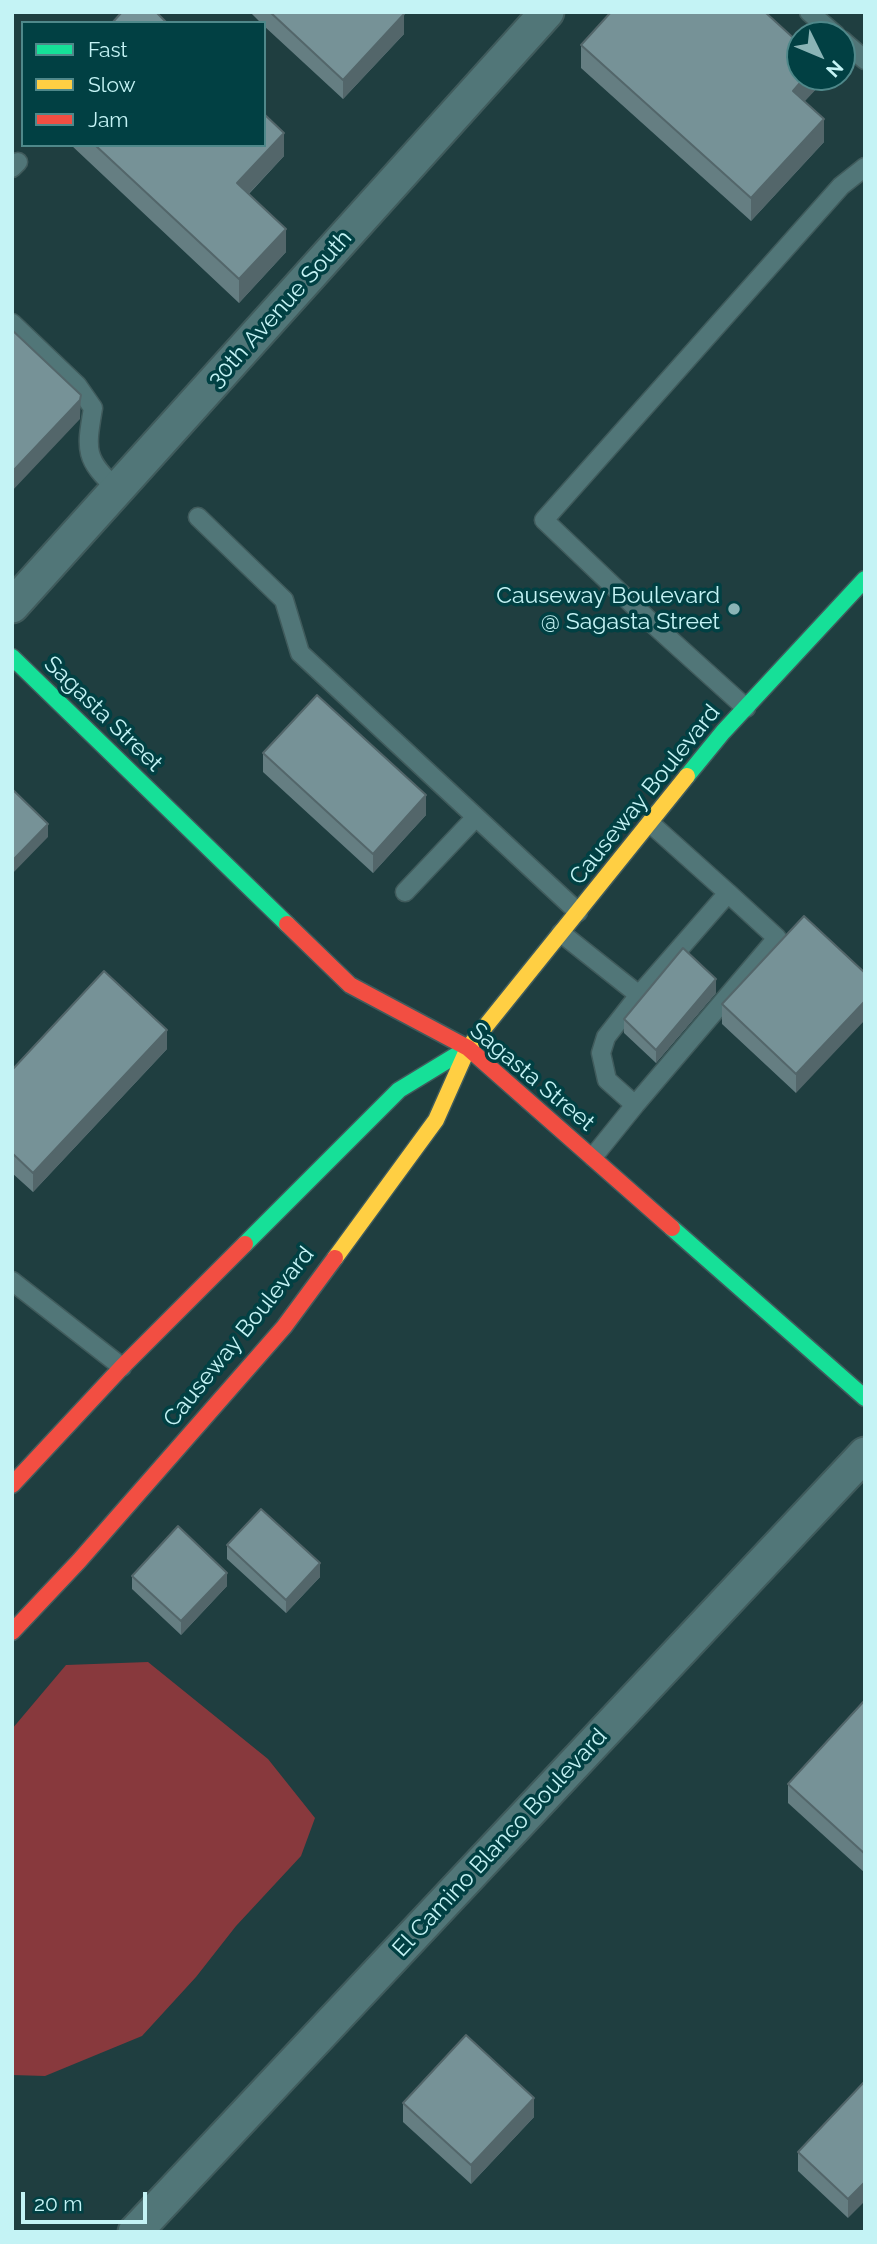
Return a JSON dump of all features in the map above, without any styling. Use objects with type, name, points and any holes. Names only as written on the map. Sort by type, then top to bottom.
[{"type":"main road","name":"Causeway Boulevard","points":[[12,1632],[79,1562],[284,1327],[436,1120],[468,1048],[723,732],[865,579]]},
{"type":"main road","name":"Sagasta Street","points":[[12,657],[350,985],[468,1048],[865,1398]]},
{"type":"main road","name":"Causeway Boulevard","points":[[12,1485],[122,1367],[399,1090],[468,1048]]},
{"type":"street","name":"30th Avenue South","points":[[12,606],[547,12]]},
{"type":"street","name":"El Camino Blanco Boulevard","points":[[135,2232],[865,1454]]},
{"type":"lane","points":[[746,708],[544,520],[841,186],[865,167]]},
{"type":"lane","points":[[12,323],[77,385],[93,408],[87,450],[98,472],[117,489]]},
{"type":"lane","points":[[198,517],[284,600],[300,653],[578,912]]},
{"type":"lane","points":[[405,892],[476,817]]},
{"type":"lane","points":[[593,1157],[778,938],[650,823]]},
{"type":"lane","points":[[635,1105],[607,1080],[600,1053],[606,1037],[639,995],[728,894]]},
{"type":"lane","points":[[561,933],[639,995]]},
{"type":"lane","points":[[12,1281],[122,1367]]},
{"type":"shaded area","points":[[148,1662],[268,1759],[315,1818],[301,1856],[236,1926],[196,1977],[142,2036],[45,2076],[12,2075],[12,1729],[66,1665]]},
{"type":"building","points":[[122,12],[156,12],[165,21],[114,21]]},
{"type":"building","points":[[270,12],[402,12],[404,14],[343,80]]},
{"type":"building","points":[[611,12],[765,12],[786,31],[786,91],[793,91],[824,119],[751,198],[581,45]]},
{"type":"building","points":[[266,116],[284,133],[237,183],[286,229],[239,279],[97,147],[266,147]]},
{"type":"building","points":[[12,330],[81,395],[80,400],[12,472]]},
{"type":"building","points":[[317,695],[426,795],[373,854],[263,753]]},
{"type":"building","points":[[12,789],[48,824],[12,861]]},
{"type":"building","points":[[804,916],[865,973],[865,1001],[796,1074],[722,1004]]},
{"type":"building","points":[[683,948],[716,979],[656,1050],[624,1019]]},
{"type":"building","points":[[104,971],[167,1030],[33,1173],[12,1153],[12,1070]]},
{"type":"building","points":[[261,1509],[320,1563],[286,1600],[227,1545]]},
{"type":"building","points":[[178,1526],[227,1573],[181,1621],[132,1576]]},
{"type":"building","points":[[865,1700],[865,1854],[788,1784]]},
{"type":"building","points":[[466,2035],[534,2098],[471,2165],[403,2103]]},
{"type":"building","points":[[865,2081],[865,2182],[848,2199],[798,2152]]},
{"type":"traffic: fast","points":[[687,776],[723,732],[865,579]]},
{"type":"traffic: fast","points":[[12,657],[287,924]]},
{"type":"traffic: fast","points":[[245,1244],[399,1090],[468,1048]]},
{"type":"traffic: fast","points":[[672,1228],[865,1398]]},
{"type":"traffic: slow","points":[[335,1258],[436,1120],[468,1048],[687,776]]},
{"type":"traffic: jam","points":[[287,924],[350,985],[468,1048],[672,1228]]},
{"type":"traffic: jam","points":[[12,1485],[122,1367],[245,1244]]},
{"type":"traffic: jam","points":[[12,1632],[79,1561],[284,1327],[335,1258]]},
{"type":"place","name":"Causeway Boulevard @ Sagasta Street","points":[[734,609]]}]
